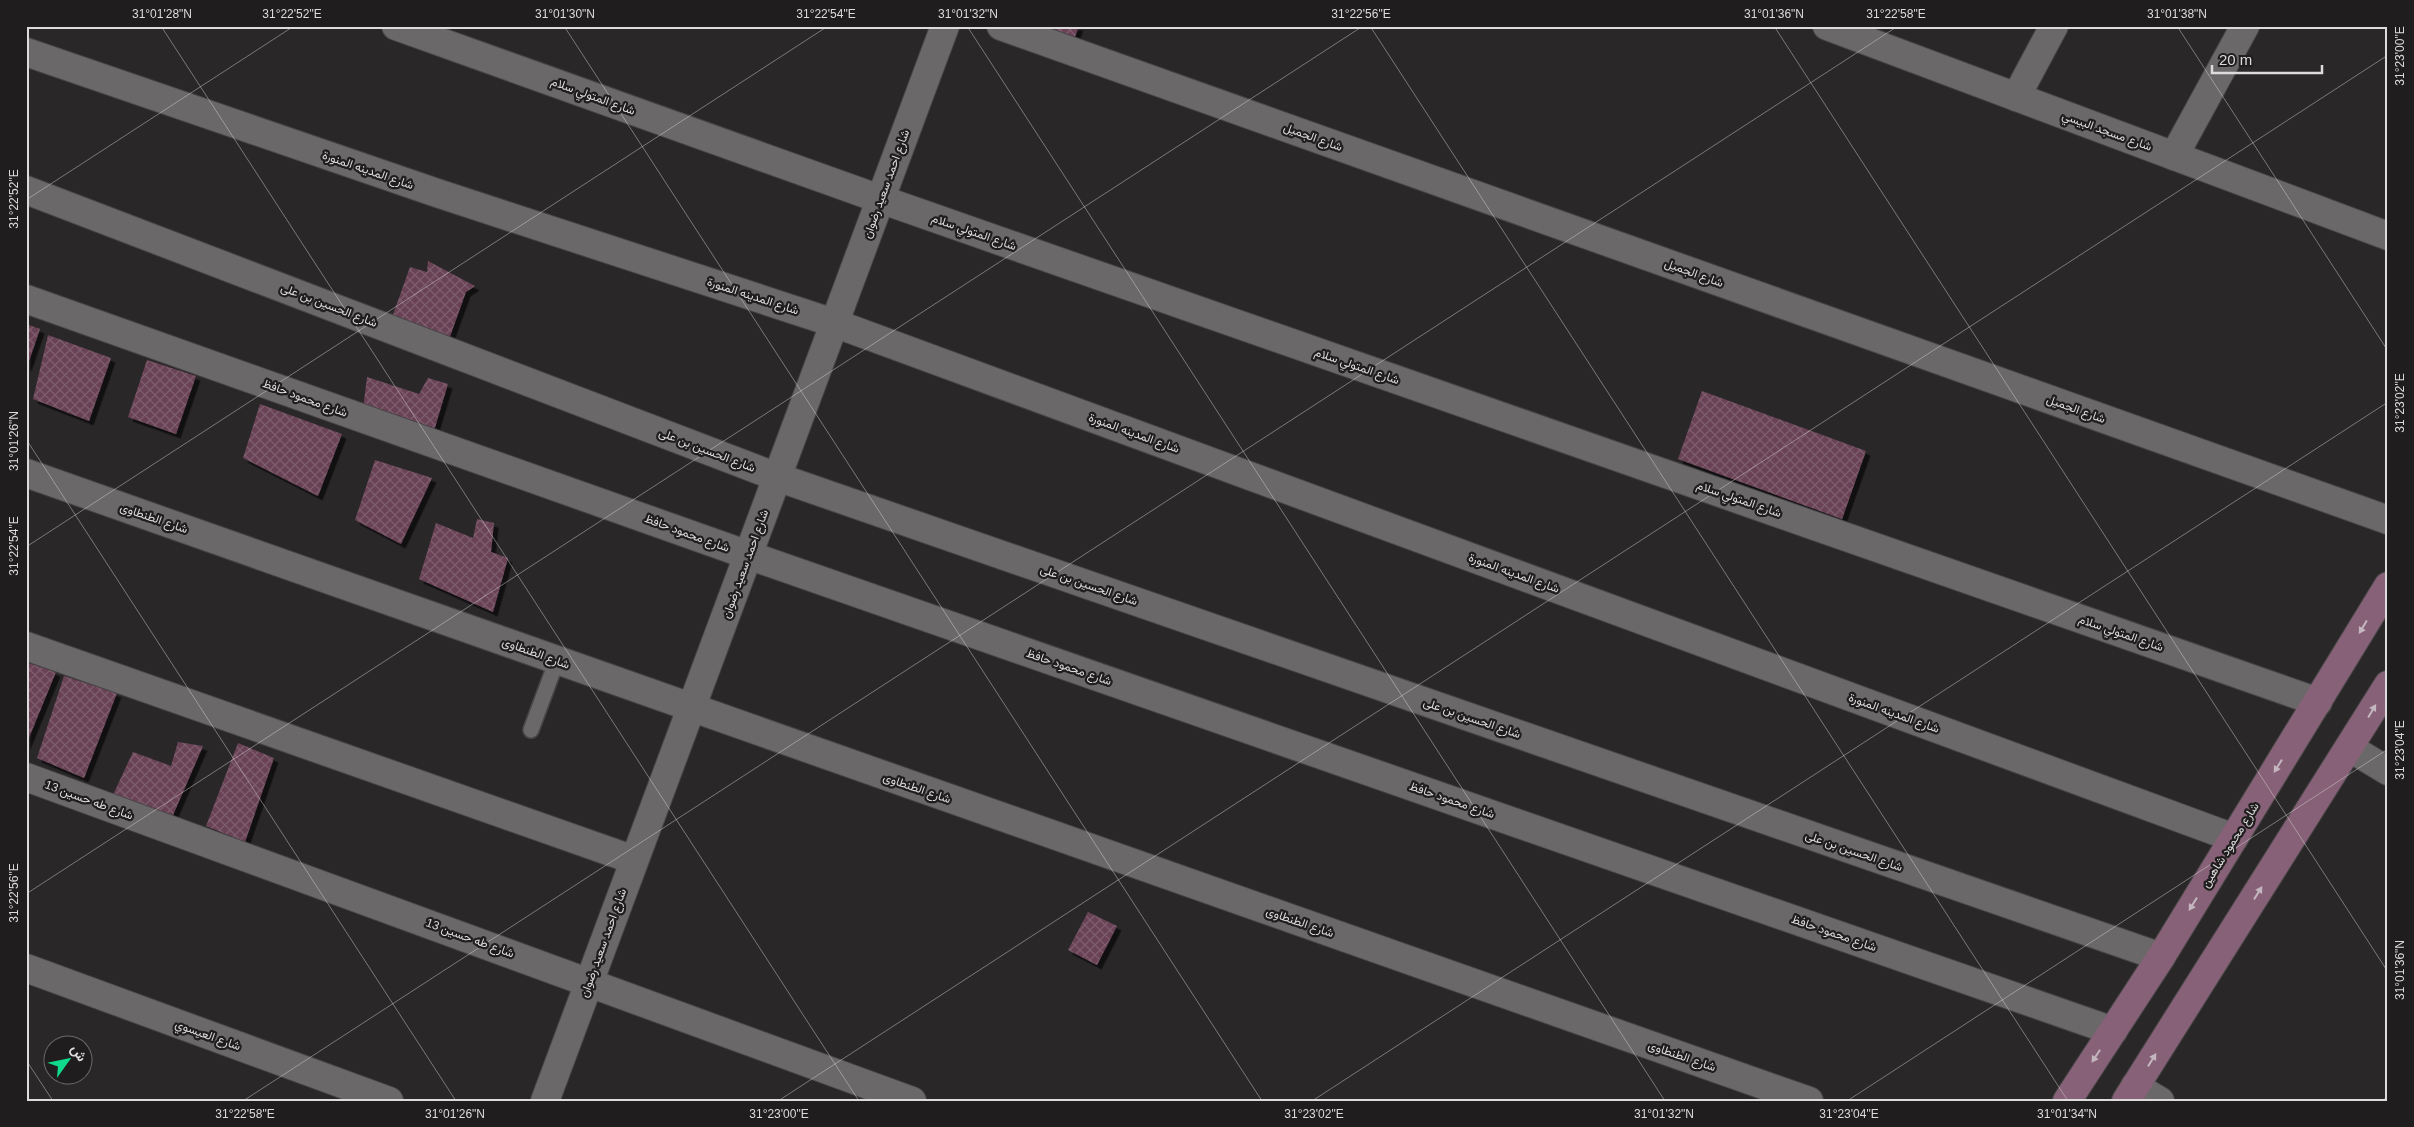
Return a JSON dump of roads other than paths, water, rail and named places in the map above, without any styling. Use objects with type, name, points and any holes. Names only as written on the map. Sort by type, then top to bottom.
[{"type":"main road","name":"شارع محمود شاهين","points":[[2068,1101],[2161,957],[2388,586]]},
{"type":"main road","points":[[2131,1093],[2388,685]]},
{"type":"street","name":"شارع المتولي سلام","points":[[396,26],[880,199],[2318,702]]},
{"type":"street","name":"شارع احمد سعيد رضوان","points":[[545,1101],[944,26]]},
{"type":"street","name":"شارع الجميل","points":[[1001,26],[2388,520]]},
{"type":"street","name":"شارع مسجد البيسي","points":[[1827,26],[2388,236]]},
{"type":"street","points":[[2016,97],[2054,26]]},
{"type":"street","points":[[2174,156],[2245,26]]},
{"type":"street","name":"شارع المدينه المنورة","points":[[26,52],[437,193],[834,323],[2234,838]]},
{"type":"street","name":"شارع الحسين بن على","points":[[26,190],[777,477],[2161,957]]},
{"type":"street","name":"شارع محمود حافظ","points":[[26,299],[748,555],[2113,1030]]},
{"type":"street","name":"شارع الطنطاوى","points":[[26,473],[1809,1101]]},
{"type":"street","points":[[26,646],[634,860]]},
{"type":"street","points":[[2350,748],[2388,772]]},
{"type":"street","name":"شارع طه حسين 13","points":[[26,777],[912,1101]]},
{"type":"street","name":"شارع العيسوي","points":[[26,968],[389,1101]]},
{"type":"street","points":[[2131,1093],[2160,1101]]},
{"type":"lane","points":[[531,730],[557,660]]}]
